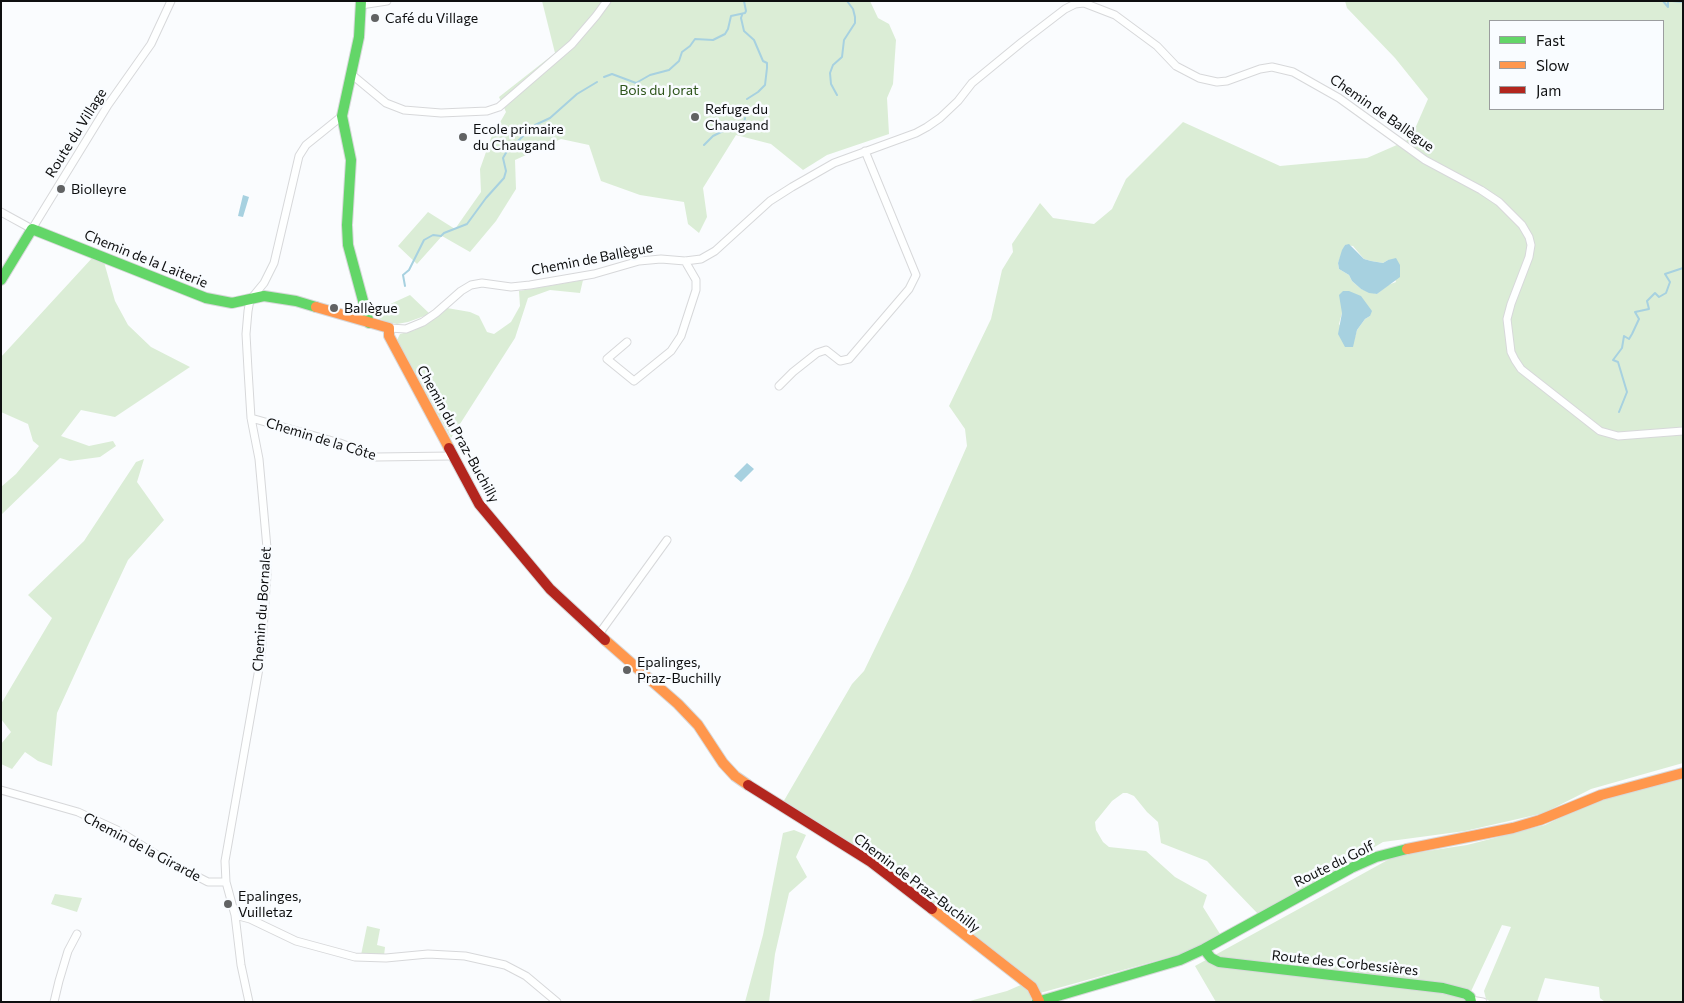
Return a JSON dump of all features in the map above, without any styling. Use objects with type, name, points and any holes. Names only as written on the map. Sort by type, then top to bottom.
[{"type":"street","name":"Route du Village","points":[[1,280],[108,106],[151,44],[171,1]]},
{"type":"street","points":[[368,323],[348,245],[350,160],[349,144],[342,116],[359,37],[361,3],[386,1]]},
{"type":"street","points":[[351,74],[386,103],[404,110],[441,113],[496,108],[572,44],[606,1]]},
{"type":"street","name":"Chemin de Ballègue","points":[[368,323],[389,328],[406,328],[423,322],[471,285],[482,283],[511,287],[530,285],[594,274],[639,261],[685,261],[701,258],[715,251],[770,201],[792,186],[834,163],[916,133],[927,127],[958,101],[972,83],[1065,9],[1075,3],[1088,4],[1115,15],[1157,46],[1176,66],[1200,78],[1217,82],[1227,81],[1272,67],[1293,72],[1339,98],[1424,160],[1482,190],[1499,202],[1522,225],[1531,245],[1529,257],[1507,319],[1511,352],[1522,369],[1600,431],[1618,436],[1683,431]]},
{"type":"street","points":[[250,300],[264,283],[274,263],[299,156],[306,145],[342,116]]},
{"type":"street","points":[[779,386],[792,372],[817,354],[826,350],[840,361],[849,359],[909,289],[916,275],[865,151]]},
{"type":"street","points":[[1,212],[32,229]]},
{"type":"street","name":"Chemin de la Laiterie","points":[[32,229],[206,298],[232,303],[264,296],[296,301],[368,323]]},
{"type":"street","points":[[627,342],[606,359],[634,382],[670,351],[681,336],[696,290],[696,280],[685,261]]},
{"type":"street","name":"Chemin du Bornalet","points":[[249,1002],[241,965],[235,915],[226,882],[225,862],[261,657],[267,575],[267,548],[259,459],[252,418],[246,334],[250,300]]},
{"type":"street","name":"Chemin du Praz-Buchilly","points":[[389,328],[389,336],[479,504],[550,589],[678,704],[706,736]]},
{"type":"street","name":"Chemin de la Côte","points":[[252,418],[340,443],[376,457],[452,456]]},
{"type":"street","points":[[599,634],[667,540]]},
{"type":"street","name":"Chemin de Praz-Buchilly","points":[[706,736],[723,763],[735,776],[871,862],[1032,987],[1038,1002]]},
{"type":"street","name":"Route du Golf","points":[[1038,1002],[1163,966],[1204,949],[1351,868],[1376,857],[1406,848],[1474,837],[1512,828],[1540,820],[1601,795],[1683,772]]},
{"type":"street","name":"Chemin de la Girarde","points":[[1,790],[71,809],[208,882],[226,882]]},
{"type":"street","points":[[235,915],[250,919],[296,941],[355,957],[386,958],[428,954],[465,956],[505,965],[526,976],[557,1002]]},
{"type":"street","points":[[54,1002],[68,951],[77,934]]},
{"type":"street","name":"Route des Corbessières","points":[[1204,949],[1211,958],[1224,963],[1443,988],[1466,994],[1471,1001],[1484,1002]]},
{"type":"green space","name":"Bois du Jorat","points":[[542,1],[870,1],[878,18],[889,24],[896,40],[893,84],[887,98],[889,134],[827,155],[803,170],[771,144],[736,135],[703,188],[707,217],[699,233],[688,224],[684,202],[640,195],[601,181],[589,145],[561,139],[515,160],[516,189],[496,221],[470,252],[442,236],[417,264],[398,246],[428,212],[455,229],[481,192],[480,169],[491,138],[506,112],[499,97],[555,53]]},
{"type":"green space","points":[[1345,1],[1683,1],[1683,763],[1591,789],[1544,813],[1465,831],[1383,842],[1259,915],[1207,861],[1161,843],[1158,822],[1134,796],[1123,793],[1112,801],[1095,822],[1096,830],[1103,842],[1109,847],[1146,851],[1175,877],[1207,895],[1203,907],[1220,934],[1188,952],[1040,993],[782,804],[852,684],[864,671],[909,578],[967,446],[965,429],[949,406],[991,319],[1002,270],[1013,252],[1012,244],[1040,203],[1053,218],[1094,224],[1112,209],[1126,179],[1183,122],[1280,166],[1367,158],[1406,141],[1414,131],[1428,99],[1395,58],[1347,8]],"holes":[[[1345,245],[1353,246],[1364,259],[1383,263],[1388,260],[1396,282],[1388,285],[1377,294],[1361,289],[1352,281],[1349,275],[1339,269],[1338,263]],[[1342,313],[1370,316],[1365,319],[1357,330],[1352,347],[1339,324]]]},
{"type":"green space","points":[[93,257],[104,262],[115,301],[128,325],[151,347],[190,367],[115,417],[81,410],[61,436],[89,446],[113,441],[116,446],[100,457],[70,461],[60,458],[1,515],[1,487],[16,474],[39,446],[33,441],[28,424],[1,412],[1,357]]},
{"type":"green space","points":[[583,280],[580,293],[550,290],[528,298],[515,338],[451,438],[397,340],[400,334],[415,330],[447,308],[470,312],[479,316],[487,332],[494,334],[511,322],[520,306],[519,291]]},
{"type":"green space","points":[[410,295],[430,314],[397,324],[387,322],[377,316],[375,311]]},
{"type":"green space","points":[[144,459],[137,482],[164,520],[128,560],[57,713],[52,766],[38,761],[25,752],[12,769],[1,764],[1,744],[11,732],[1,719],[1,704],[52,618],[28,595],[84,541],[136,462]]},
{"type":"green space","points":[[1683,776],[1683,1002],[1605,1002],[1600,998],[1599,987],[1545,978],[1537,1002],[1491,1002],[1486,999],[1484,991],[1511,927],[1502,925],[1466,1002],[1216,1002],[1195,966],[1395,856],[1467,845],[1545,825],[1595,801]]},
{"type":"green space","points":[[794,830],[806,835],[796,857],[807,877],[789,893],[775,954],[769,1002],[745,1002],[763,935],[783,833]]},
{"type":"green space","points":[[55,894],[82,898],[77,912],[51,904]]},
{"type":"green space","points":[[367,926],[380,929],[377,945],[385,947],[384,956],[361,955]]},
{"type":"green space","points":[[1023,984],[1031,996],[1031,1002],[966,1002],[1007,991]]},
{"type":"water","points":[[243,195],[249,197],[243,217],[238,216]]},
{"type":"water","points":[[1349,244],[1364,259],[1383,263],[1396,258],[1400,265],[1400,277],[1377,294],[1361,289],[1352,281],[1349,275],[1339,269],[1338,263],[1342,250],[1345,245]]},
{"type":"water","points":[[1343,291],[1349,291],[1361,296],[1372,311],[1370,316],[1365,319],[1357,330],[1353,347],[1345,347],[1338,334],[1342,313],[1339,295]]},
{"type":"water","points":[[747,463],[754,469],[741,482],[734,476]]},
{"type":"waterway","points":[[604,77],[612,74],[636,83],[650,75],[669,70],[679,61],[682,52],[695,39],[713,40],[725,34],[731,16],[745,13],[744,1]]},
{"type":"waterway","points":[[837,95],[831,84],[830,73],[833,65],[842,57],[844,40],[855,23],[853,9],[847,1]]},
{"type":"waterway","points":[[1663,1],[1668,7],[1668,1]]},
{"type":"waterway","points":[[1672,1],[1683,2]]},
{"type":"waterway","points":[[742,15],[744,31],[754,40],[763,61],[767,63],[765,85],[747,99]]},
{"type":"waterway","points":[[405,286],[403,275],[409,270],[424,240],[433,235],[441,236],[467,224],[504,178],[506,171],[503,158],[507,151],[535,125],[550,118],[577,94],[597,82]]},
{"type":"waterway","points":[[704,145],[713,136],[725,130],[733,130],[744,123],[745,118]]},
{"type":"waterway","points":[[1619,412],[1627,392],[1618,362],[1613,360],[1622,348],[1624,336],[1629,339],[1639,319],[1635,312],[1649,309],[1647,301],[1655,293],[1659,297],[1666,293],[1670,282],[1665,274],[1683,268]]},
{"type":"traffic: fast","points":[[361,1],[359,37],[342,116],[351,160],[347,225],[348,245],[369,323]]},
{"type":"traffic: fast","points":[[1,280],[32,229],[206,298],[232,303],[264,296],[296,301],[316,307]]},
{"type":"traffic: fast","points":[[1037,1002],[1180,960],[1204,949],[1351,868],[1376,857],[1407,849]]},
{"type":"traffic: fast","points":[[1204,949],[1211,958],[1219,962],[1443,988],[1466,994],[1470,997],[1471,1002]]},
{"type":"traffic: slow","points":[[316,307],[389,328],[389,336],[449,448]]},
{"type":"traffic: slow","points":[[605,640],[678,704],[698,725],[723,763],[735,776],[748,785]]},
{"type":"traffic: slow","points":[[1407,849],[1513,828],[1540,820],[1601,795],[1683,773]]},
{"type":"traffic: slow","points":[[932,909],[1032,987],[1039,1001]]},
{"type":"traffic: jam","points":[[449,448],[479,504],[550,589],[605,640]]},
{"type":"traffic: jam","points":[[748,785],[871,862],[932,909]]},
{"type":"place","name":"Café du Village","points":[[375,18]]},
{"type":"place","name":"Refuge du Chaugand","points":[[695,117]]},
{"type":"place","name":"Ecole primaire du Chaugand","points":[[463,137]]},
{"type":"place","name":"Biolleyre","points":[[61,189]]},
{"type":"place","name":"Ballègue","points":[[334,308]]},
{"type":"place","name":"Epalinges, Praz-Buchilly","points":[[627,670]]},
{"type":"place","name":"Epalinges, Vuilletaz","points":[[228,904]]}]
